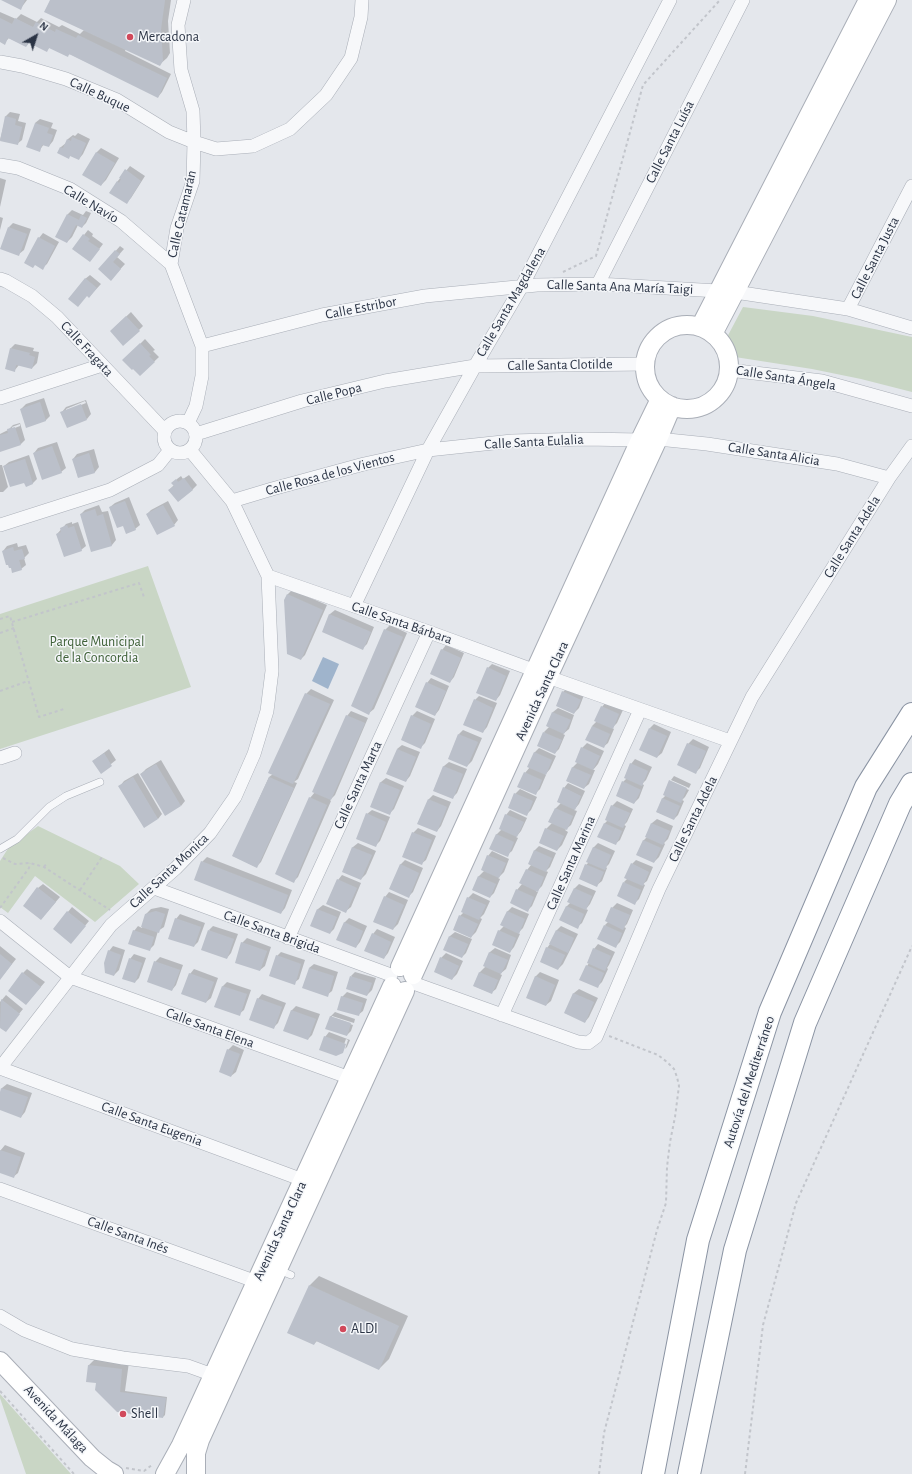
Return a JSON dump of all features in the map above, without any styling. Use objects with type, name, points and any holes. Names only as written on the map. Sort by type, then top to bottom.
[{"type":"highway","name":"Autovía del Mediterráneo","points":[[653,1474],[698,1240],[770,1012],[866,787],[912,714]]},
{"type":"highway","points":[[689,1474],[735,1250],[806,1023],[900,804],[912,784]]},
{"type":"street","name":"Calle Catamarán","points":[[184,0],[178,25],[181,70],[193,111],[194,142],[192,181],[177,228],[170,264],[202,346],[202,376],[196,406],[188,423]]},
{"type":"street","name":"Calle Buque","points":[[0,62],[22,66],[66,79],[117,100],[169,132],[194,142],[216,149],[252,146],[290,129],[326,95],[350,58],[362,17],[362,0]]},
{"type":"street","name":"Calle Santa Magdalena","points":[[354,606],[428,450],[522,286],[670,0]]},
{"type":"street","name":"Calle Santa Luísa","points":[[598,284],[743,0]]},
{"type":"street","points":[[727,291],[868,0]]},
{"type":"street","points":[[706,331],[887,0]]},
{"type":"street","name":"Calle Navío","points":[[0,165],[18,168],[70,190],[121,221],[170,264]]},
{"type":"street","name":"Calle Santa Justa","points":[[848,309],[912,186]]},
{"type":"street","name":"Calle Fragata","points":[[0,279],[32,296],[57,317],[165,431]]},
{"type":"street","name":"Calle Santa Ana María Taigi","points":[[522,286],[598,284],[727,291],[848,309],[912,328]]},
{"type":"street","name":"Calle Estribor","points":[[202,346],[329,313],[425,296],[522,286]]},
{"type":"street","points":[[685,325],[706,331],[721,343],[727,356],[729,370],[726,384],[718,396],[705,405],[686,409],[666,403],[652,391],[646,378],[645,364],[647,353],[658,337],[670,329],[685,325]]},
{"type":"street","name":"Calle Santa Clotilde","points":[[475,366],[645,364]]},
{"type":"street","points":[[0,398],[102,365]]},
{"type":"street","name":"Calle Popa","points":[[196,434],[302,401],[385,381],[475,366]]},
{"type":"street","name":"Calle Santa Ángela","points":[[729,370],[822,381],[912,406]]},
{"type":"street","name":"Avenida Santa Clara","points":[[160,1469],[181,1445],[284,1273],[402,980],[542,674],[658,439],[666,403]]},
{"type":"street","name":"Avenida Santa Clara","points":[[542,674],[640,440],[666,403]]},
{"type":"street","points":[[180,421],[188,423],[194,429],[196,434],[195,444],[190,450],[183,453],[170,450],[165,444],[165,431],[170,424],[175,422],[180,421]]},
{"type":"street","name":"Calle Santa Eulalia","points":[[428,450],[512,441],[585,439],[640,440]]},
{"type":"street","name":"Calle Santa Alicia","points":[[658,439],[707,444],[837,464],[889,478]]},
{"type":"street","name":"Calle Santa Adela","points":[[402,980],[578,1042],[588,1043],[596,1037],[659,889],[752,697],[889,478],[912,446]]},
{"type":"street","points":[[0,525],[110,490],[158,465],[170,450]]},
{"type":"street","name":"Calle Santa Monica","points":[[0,1068],[111,925],[176,868],[210,833],[235,797],[254,754],[267,711],[272,671],[268,576],[232,501],[190,450]]},
{"type":"street","name":"Calle Rosa de los Vientos","points":[[232,501],[364,464],[428,450]]},
{"type":"street","name":"Calle Santa Bárbara","points":[[268,576],[429,632],[640,710],[730,741]]},
{"type":"street","name":"Calle Santa Marta","points":[[288,938],[429,632]]},
{"type":"street","name":"Calle Santa Marina","points":[[502,1015],[640,710]]},
{"type":"street","points":[[0,758],[16,753]]},
{"type":"street","name":"Calle Santa Brigida","points":[[154,888],[402,980]]},
{"type":"street","name":"Calle Santa Elena","points":[[0,921],[70,977],[350,1078]]},
{"type":"street","name":"Avenida Santa Clara","points":[[196,1474],[196,1453],[200,1440],[220,1378],[257,1282],[350,1078],[402,980]]},
{"type":"street","name":"Calle Santa Eugenia","points":[[0,1068],[303,1180]]},
{"type":"street","name":"Calle Santa Inés","points":[[0,1189],[257,1282]]},
{"type":"street","points":[[0,1316],[24,1330],[72,1349],[123,1358],[188,1366],[220,1378]]},
{"type":"street","name":"Avenida Málaga","points":[[0,1361],[92,1458],[107,1470],[119,1471]]},
{"type":"street","name":"Avenida Málaga","points":[[0,1372],[95,1474]]},
{"type":"lane","points":[[0,849],[17,839],[49,807],[66,796],[100,782]]},
{"type":"path","points":[[537,285],[596,256],[643,85],[720,0]]},
{"type":"path","points":[[12,622],[139,583],[144,597]]},
{"type":"path","points":[[0,619],[10,616],[39,717],[64,709]]},
{"type":"path","points":[[0,633],[14,628]]},
{"type":"path","points":[[0,691],[28,681]]},
{"type":"path","points":[[0,857],[15,864],[30,863],[44,867],[121,917]]},
{"type":"path","points":[[80,890],[102,857]]},
{"type":"path","points":[[0,908],[29,868],[30,863]]},
{"type":"path","points":[[44,867],[46,863]]},
{"type":"path","points":[[745,1474],[763,1325],[796,1203],[912,946]]},
{"type":"path","points":[[598,1031],[658,1056],[674,1069],[679,1086],[676,1117],[670,1142],[667,1167],[666,1204],[656,1230],[604,1433],[599,1474]]},
{"type":"path","points":[[0,1391],[74,1474]]},
{"type":"path","points":[[119,1471],[144,1471],[160,1469]]},
{"type":"green space","points":[[743,307],[813,316],[912,337],[912,392],[861,379],[812,369],[735,357],[725,341]]},
{"type":"green space","name":"Parque Municipal de la Concordia","points":[[148,566],[191,687],[0,749],[0,614]]},
{"type":"green space","points":[[38,826],[120,866],[139,884],[95,922],[35,876],[8,913],[0,907],[0,861],[9,847]]},
{"type":"green space","points":[[0,1394],[71,1474],[26,1474],[0,1398]]},
{"type":"water","points":[[323,657],[339,664],[328,689],[312,681]]},
{"type":"building","points":[[1,0],[25,0],[21,10]]},
{"type":"building","name":"Mercadona","points":[[50,0],[165,0],[161,29],[163,61],[160,66],[44,12]]},
{"type":"building","points":[[0,18],[12,24],[15,18],[33,27],[36,22],[55,32],[56,29],[76,38],[78,35],[167,78],[158,98],[69,54],[68,57],[49,48],[47,52],[29,43],[26,47],[8,38],[5,45],[0,42]]},
{"type":"building","points":[[5,116],[16,119],[15,125],[22,127],[18,145],[0,141]]},
{"type":"building","points":[[35,123],[49,128],[47,133],[53,135],[49,147],[42,145],[40,152],[26,147]]},
{"type":"building","points":[[72,137],[86,143],[79,160],[70,156],[69,159],[57,153],[60,147],[63,148],[67,139],[71,141]]},
{"type":"building","points":[[96,152],[115,163],[101,186],[82,175]]},
{"type":"building","points":[[125,169],[141,181],[127,204],[109,193],[117,181],[119,183],[121,179],[119,178]]},
{"type":"building","points":[[67,214],[79,220],[81,215],[87,218],[82,228],[76,225],[67,243],[55,237]]},
{"type":"building","points":[[8,227],[27,234],[19,256],[0,249]]},
{"type":"building","points":[[83,234],[90,239],[88,241],[100,249],[90,262],[72,249]]},
{"type":"building","points":[[38,237],[55,246],[43,270],[35,265],[33,268],[24,263]]},
{"type":"building","points":[[115,250],[120,254],[113,262],[121,269],[111,281],[98,269]]},
{"type":"building","points":[[85,278],[97,288],[89,298],[87,296],[78,307],[68,299]]},
{"type":"building","points":[[126,316],[140,331],[123,346],[110,331]]},
{"type":"building","points":[[140,343],[155,362],[140,376],[122,360]]},
{"type":"building","points":[[10,348],[30,353],[29,355],[35,357],[32,369],[16,365],[15,372],[5,369]]},
{"type":"building","points":[[40,402],[46,421],[26,428],[20,409]]},
{"type":"building","points":[[81,404],[87,420],[67,428],[60,412]]},
{"type":"building","points":[[15,427],[21,445],[0,452],[0,435],[8,433],[7,429]]},
{"type":"building","points":[[52,446],[62,473],[42,480],[33,453]]},
{"type":"building","points":[[89,453],[95,473],[78,478],[72,459]]},
{"type":"building","points":[[25,459],[33,484],[26,487],[24,483],[10,487],[3,466]]},
{"type":"building","points":[[184,478],[193,490],[178,502],[168,490],[174,486],[171,483],[176,479],[178,482]]},
{"type":"building","points":[[125,501],[136,530],[126,534],[123,526],[117,528],[109,507]]},
{"type":"building","points":[[163,505],[175,526],[157,535],[146,514]]},
{"type":"building","points":[[95,509],[97,516],[103,514],[112,546],[91,552],[80,514]]},
{"type":"building","points":[[67,525],[68,528],[74,526],[82,551],[64,557],[56,534],[61,532],[60,528]]},
{"type":"building","points":[[13,547],[14,551],[22,549],[25,559],[19,560],[22,570],[12,573],[11,568],[6,565],[2,551]]},
{"type":"building","points":[[287,594],[323,610],[301,660],[287,654],[284,600]]},
{"type":"building","points":[[329,614],[371,632],[363,650],[322,632]]},
{"type":"building","points":[[384,629],[403,637],[369,715],[351,706]]},
{"type":"building","points":[[441,649],[461,658],[450,683],[430,674]]},
{"type":"building","points":[[487,667],[506,676],[496,701],[476,693]]},
{"type":"building","points":[[426,682],[446,691],[435,716],[415,707]]},
{"type":"building","points":[[562,691],[581,700],[574,714],[556,706]]},
{"type":"building","points":[[305,693],[330,704],[293,784],[268,773]]},
{"type":"building","points":[[474,699],[493,708],[483,733],[463,725]]},
{"type":"building","points":[[601,706],[619,714],[613,729],[594,721]]},
{"type":"building","points":[[552,712],[571,720],[564,734],[546,726]]},
{"type":"building","points":[[346,715],[365,723],[331,800],[312,792]]},
{"type":"building","points":[[411,715],[431,724],[421,749],[401,740]]},
{"type":"building","points":[[592,726],[610,734],[604,748],[585,740]]},
{"type":"building","points":[[649,728],[667,736],[657,758],[639,750]]},
{"type":"building","points":[[543,732],[562,740],[555,754],[537,746]]},
{"type":"building","points":[[458,734],[478,742],[467,767],[448,759]]},
{"type":"building","points":[[687,743],[706,751],[696,774],[677,765]]},
{"type":"building","points":[[581,747],[600,756],[593,770],[575,762]]},
{"type":"building","points":[[397,749],[416,757],[406,782],[386,774]]},
{"type":"building","points":[[534,752],[552,760],[546,775],[527,767]]},
{"type":"building","points":[[104,753],[112,766],[101,774],[92,761]]},
{"type":"building","points":[[630,763],[648,771],[642,786],[624,778]]},
{"type":"building","points":[[156,764],[181,806],[165,816],[140,774]]},
{"type":"building","points":[[443,766],[463,774],[453,799],[433,791]]},
{"type":"building","points":[[572,767],[591,775],[584,789],[566,781]]},
{"type":"building","points":[[524,772],[542,780],[536,795],[517,787]]},
{"type":"building","points":[[133,777],[158,819],[144,828],[118,786]]},
{"type":"building","points":[[269,777],[294,788],[257,868],[232,856]]},
{"type":"building","points":[[669,780],[687,788],[681,803],[663,795]]},
{"type":"building","points":[[622,781],[641,790],[634,804],[616,796]]},
{"type":"building","points":[[380,782],[400,790],[390,815],[370,807]]},
{"type":"building","points":[[563,787],[581,796],[575,810],[557,802]]},
{"type":"building","points":[[514,793],[533,801],[527,816],[508,808]]},
{"type":"building","points":[[309,797],[327,805],[294,883],[275,874]]},
{"type":"building","points":[[662,798],[680,806],[674,820],[656,812]]},
{"type":"building","points":[[428,799],[447,807],[437,832],[417,824]]},
{"type":"building","points":[[611,805],[630,813],[623,828],[605,820]]},
{"type":"building","points":[[555,808],[573,816],[567,830],[548,822]]},
{"type":"building","points":[[366,813],[386,822],[376,847],[356,839]]},
{"type":"building","points":[[505,814],[524,822],[517,837],[499,829]]},
{"type":"building","points":[[604,823],[622,831],[616,845],[597,837]]},
{"type":"building","points":[[651,823],[670,831],[663,845],[645,837]]},
{"type":"building","points":[[545,828],[564,836],[557,851],[539,843]]},
{"type":"building","points":[[412,832],[432,840],[422,865],[402,857]]},
{"type":"building","points":[[496,834],[514,842],[508,857],[489,849]]},
{"type":"building","points":[[643,840],[661,848],[654,863],[636,855]]},
{"type":"building","points":[[352,847],[372,855],[361,880],[342,872]]},
{"type":"building","points":[[593,847],[611,855],[605,870],[586,862]]},
{"type":"building","points":[[534,850],[552,858],[546,872],[528,864]]},
{"type":"building","points":[[487,855],[506,863],[499,878],[481,870]]},
{"type":"building","points":[[201,861],[288,895],[281,914],[194,880]]},
{"type":"building","points":[[631,863],[649,872],[643,886],[624,878]]},
{"type":"building","points":[[400,864],[419,873],[409,898],[389,889]]},
{"type":"building","points":[[585,864],[604,872],[597,887],[579,879]]},
{"type":"building","points":[[526,869],[544,877],[538,892],[519,883]]},
{"type":"building","points":[[478,876],[496,884],[490,898],[472,890]]},
{"type":"building","points":[[337,879],[357,888],[346,913],[326,904]]},
{"type":"building","points":[[623,882],[641,890],[635,905],[617,896]]},
{"type":"building","points":[[37,887],[56,902],[41,920],[23,906]]},
{"type":"building","points":[[574,888],[592,896],[586,910],[567,902]]},
{"type":"building","points":[[516,889],[534,897],[528,912],[510,903]]},
{"type":"building","points":[[384,896],[404,905],[393,930],[373,922]]},
{"type":"building","points":[[467,897],[486,905],[479,920],[461,912]]},
{"type":"building","points":[[566,906],[584,914],[578,929],[559,920]]},
{"type":"building","points":[[611,907],[630,915],[623,930],[605,921]]},
{"type":"building","points":[[317,909],[337,917],[330,934],[310,926]]},
{"type":"building","points":[[67,911],[86,926],[71,944],[53,929]]},
{"type":"building","points":[[156,911],[165,914],[159,933],[141,927],[145,914]]},
{"type":"building","points":[[507,911],[525,919],[519,934],[500,925]]},
{"type":"building","points":[[459,915],[478,924],[471,938],[453,930]]},
{"type":"building","points":[[175,918],[201,927],[194,947],[168,939]]},
{"type":"building","points":[[344,922],[363,931],[356,948],[336,940]]},
{"type":"building","points":[[604,925],[622,933],[616,948],[597,939]]},
{"type":"building","points":[[133,930],[154,937],[150,951],[128,944]]},
{"type":"building","points":[[208,930],[234,939],[227,959],[201,950]]},
{"type":"building","points":[[498,930],[516,938],[510,953],[492,945]]},
{"type":"building","points":[[556,930],[574,938],[568,953],[549,944]]},
{"type":"building","points":[[372,933],[391,942],[384,959],[364,951]]},
{"type":"building","points":[[449,936],[468,944],[462,958],[443,950]]},
{"type":"building","points":[[241,942],[267,951],[260,971],[235,963]]},
{"type":"building","points":[[546,947],[565,955],[558,970],[540,962]]},
{"type":"building","points":[[593,948],[611,956],[605,971],[587,963]]},
{"type":"building","points":[[108,950],[121,955],[114,976],[105,973],[104,963]]},
{"type":"building","points":[[489,952],[508,960],[501,974],[483,966]]},
{"type":"building","points":[[0,954],[12,964],[0,980]]},
{"type":"building","points":[[276,955],[301,964],[295,985],[269,976]]},
{"type":"building","points":[[440,957],[459,966],[452,980],[434,972]]},
{"type":"building","points":[[129,958],[142,963],[135,983],[122,979]]},
{"type":"building","points":[[154,961],[180,970],[172,991],[147,982]]},
{"type":"building","points":[[586,965],[604,973],[598,988],[579,980]]},
{"type":"building","points":[[309,968],[334,976],[328,997],[302,988]]},
{"type":"building","points":[[22,972],[41,987],[26,1005],[8,991]]},
{"type":"building","points":[[479,972],[498,980],[492,994],[473,986]]},
{"type":"building","points":[[189,973],[214,982],[206,1003],[181,994]]},
{"type":"building","points":[[350,976],[372,983],[367,996],[346,989]]},
{"type":"building","points":[[535,976],[555,985],[546,1006],[526,998]]},
{"type":"building","points":[[222,986],[247,994],[240,1016],[214,1007]]},
{"type":"building","points":[[573,993],[594,1002],[585,1023],[564,1013]]},
{"type":"building","points":[[341,996],[363,1003],[359,1016],[337,1010]]},
{"type":"building","points":[[257,998],[282,1007],[274,1029],[249,1020]]},
{"type":"building","points":[[1,999],[20,1014],[6,1032],[0,1028]]},
{"type":"building","points":[[291,1010],[316,1019],[308,1040],[283,1031]]},
{"type":"building","points":[[330,1016],[351,1023],[347,1036],[325,1029]]},
{"type":"building","points":[[324,1036],[346,1044],[343,1053],[336,1056],[319,1050]]},
{"type":"building","points":[[227,1049],[240,1054],[231,1077],[219,1072]]},
{"type":"building","points":[[1,1088],[28,1097],[21,1118],[0,1110]]},
{"type":"building","points":[[0,1150],[21,1157],[14,1178],[0,1173]]},
{"type":"building","name":"ALDI","points":[[309,1285],[399,1326],[379,1370],[316,1341],[314,1345],[287,1333]]},
{"type":"building","points":[[88,1365],[122,1369],[120,1392],[166,1398],[163,1418],[117,1412],[95,1390],[96,1383],[86,1382]]},
{"type":"place","name":"Mercadona","points":[[130,37]]},
{"type":"place","name":"ALDI","points":[[343,1329]]},
{"type":"place","name":"Shell","points":[[123,1414]]}]
